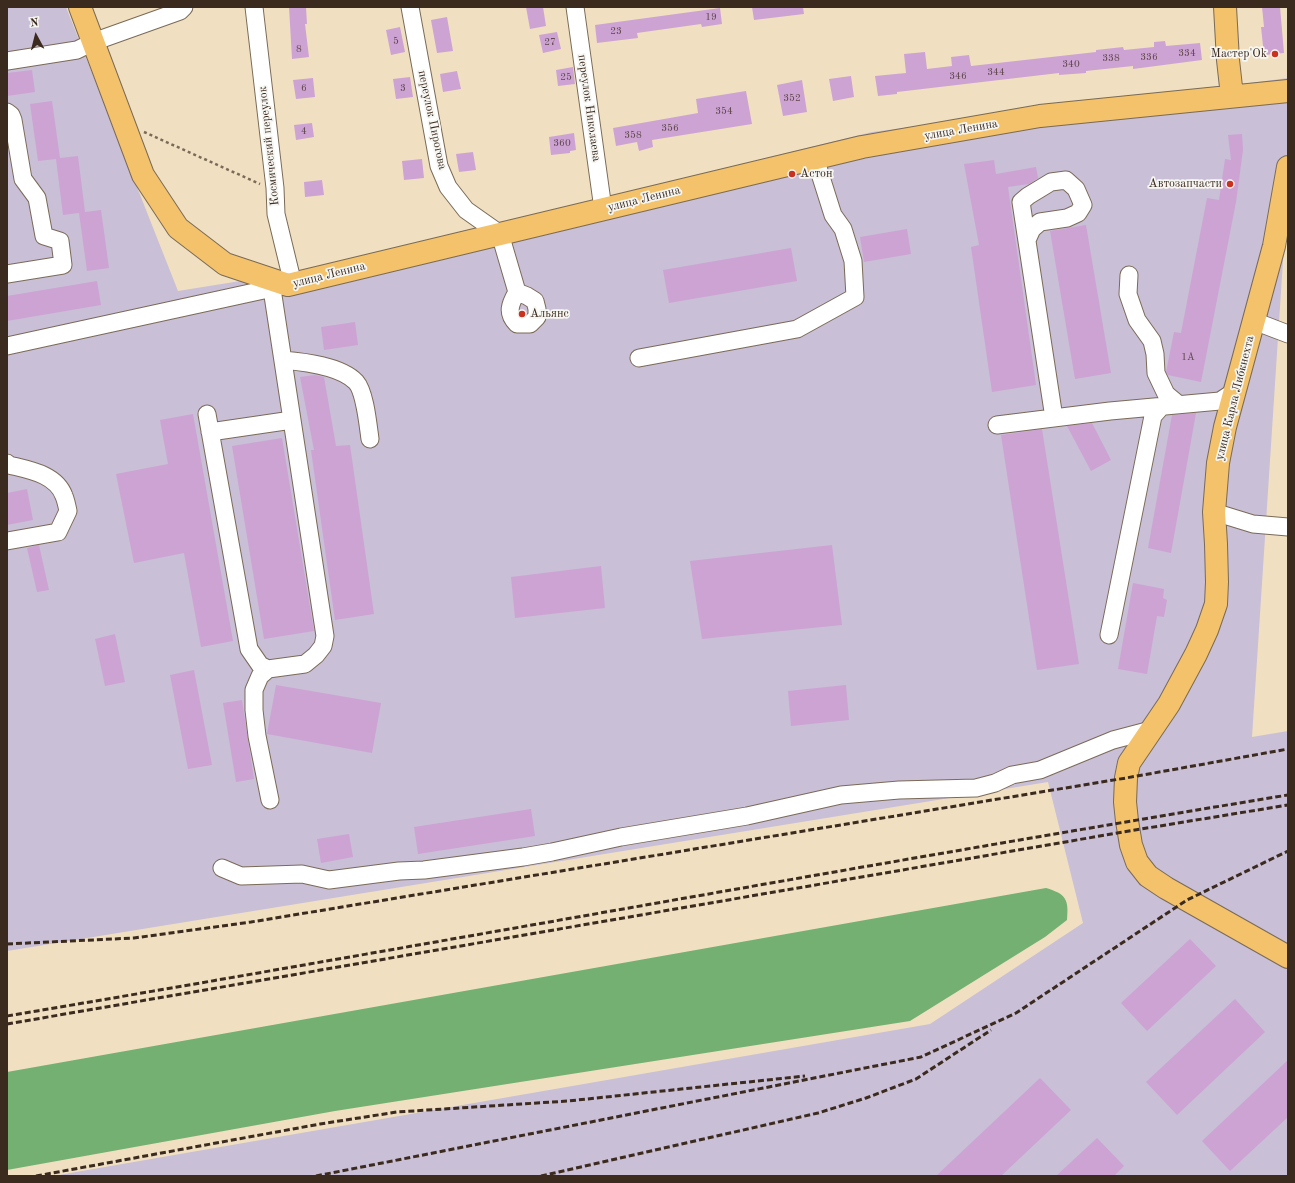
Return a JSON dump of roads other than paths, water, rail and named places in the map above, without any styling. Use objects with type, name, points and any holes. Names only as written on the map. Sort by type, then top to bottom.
[{"type":"main road","points":[[80,7],[143,175],[178,228],[225,264],[285,286]]},
{"type":"main road","points":[[1225,7],[1232,96]]},
{"type":"main road","name":"улица Ленина","points":[[285,286],[862,147],[1040,116],[1288,91]]},
{"type":"main road","name":"улица Карла Либкнехта","points":[[1288,167],[1274,246],[1234,391],[1218,462],[1214,512],[1217,582],[1216,604],[1207,630],[1196,654],[1169,704],[1129,763],[1126,778],[1125,802],[1131,844],[1137,862],[1148,876],[1166,888],[1288,957]]},
{"type":"street","points":[[7,61],[77,50],[93,42],[180,11],[184,7]]},
{"type":"street","name":"Космический переулок","points":[[254,7],[285,286],[284,360],[325,636],[323,646],[316,655],[305,664],[268,669]]},
{"type":"street","name":"переулок Пирогова","points":[[410,7],[440,166],[448,187],[466,210],[500,234]]},
{"type":"street","name":"переулок Николаева","points":[[576,7],[603,209]]},
{"type":"street","points":[[7,112],[12,115],[14,120],[23,179],[37,198],[44,236],[60,241],[64,265],[7,274]]},
{"type":"street","points":[[638,358],[797,329],[854,296],[853,261],[843,229],[833,214],[815,158]]},
{"type":"street","points":[[500,234],[517,292]]},
{"type":"street","points":[[1027,240],[1054,418]]},
{"type":"street","points":[[1130,275],[1128,294],[1137,320],[1152,341],[1156,354],[1156,374],[1170,405]]},
{"type":"street","name":"улица Ленина","points":[[7,346],[285,286]]},
{"type":"street","points":[[1254,321],[1288,334]]},
{"type":"street","points":[[284,360],[302,361],[323,366],[341,372],[356,382],[363,399],[370,438]]},
{"type":"street","points":[[997,426],[1054,418],[1220,401],[1234,391]]},
{"type":"street","points":[[1109,635],[1153,416],[1170,405]]},
{"type":"street","points":[[207,414],[249,649],[260,665],[268,669],[260,676],[254,690],[254,697],[257,736],[270,800]]},
{"type":"street","points":[[210,432],[292,420]]},
{"type":"street","points":[[7,463],[9,465],[38,473],[56,483],[64,495],[68,511],[58,532],[7,541]]},
{"type":"street","points":[[1214,512],[1253,524],[1288,527]]},
{"type":"street","points":[[222,868],[241,876],[302,874],[329,880],[399,871],[424,870],[523,857],[621,837],[747,816],[841,795],[899,790],[976,788],[995,783],[1012,775],[1040,770],[1113,740],[1151,730]]},
{"type":"railway","points":[[7,944],[134,938],[251,922],[1126,778],[1288,749]]},
{"type":"railway","points":[[7,1016],[967,849],[1288,795]]},
{"type":"railway","points":[[7,1024],[1288,805]]},
{"type":"railway","points":[[316,1176],[921,1057],[1016,1013],[1187,900],[1288,851]]},
{"type":"railway","points":[[541,1176],[818,1113],[866,1098],[916,1079],[991,1030]]},
{"type":"railway","points":[[36,1176],[320,1124],[397,1112],[568,1101],[805,1076]]},
{"type":"place","name":"Мастер'Ok","points":[[1275,54]]},
{"type":"place","name":"Астон","points":[[792,174]]},
{"type":"place","name":"Автозапчасти","points":[[1230,184]]},
{"type":"place","name":"Альянс","points":[[522,314]]}]
